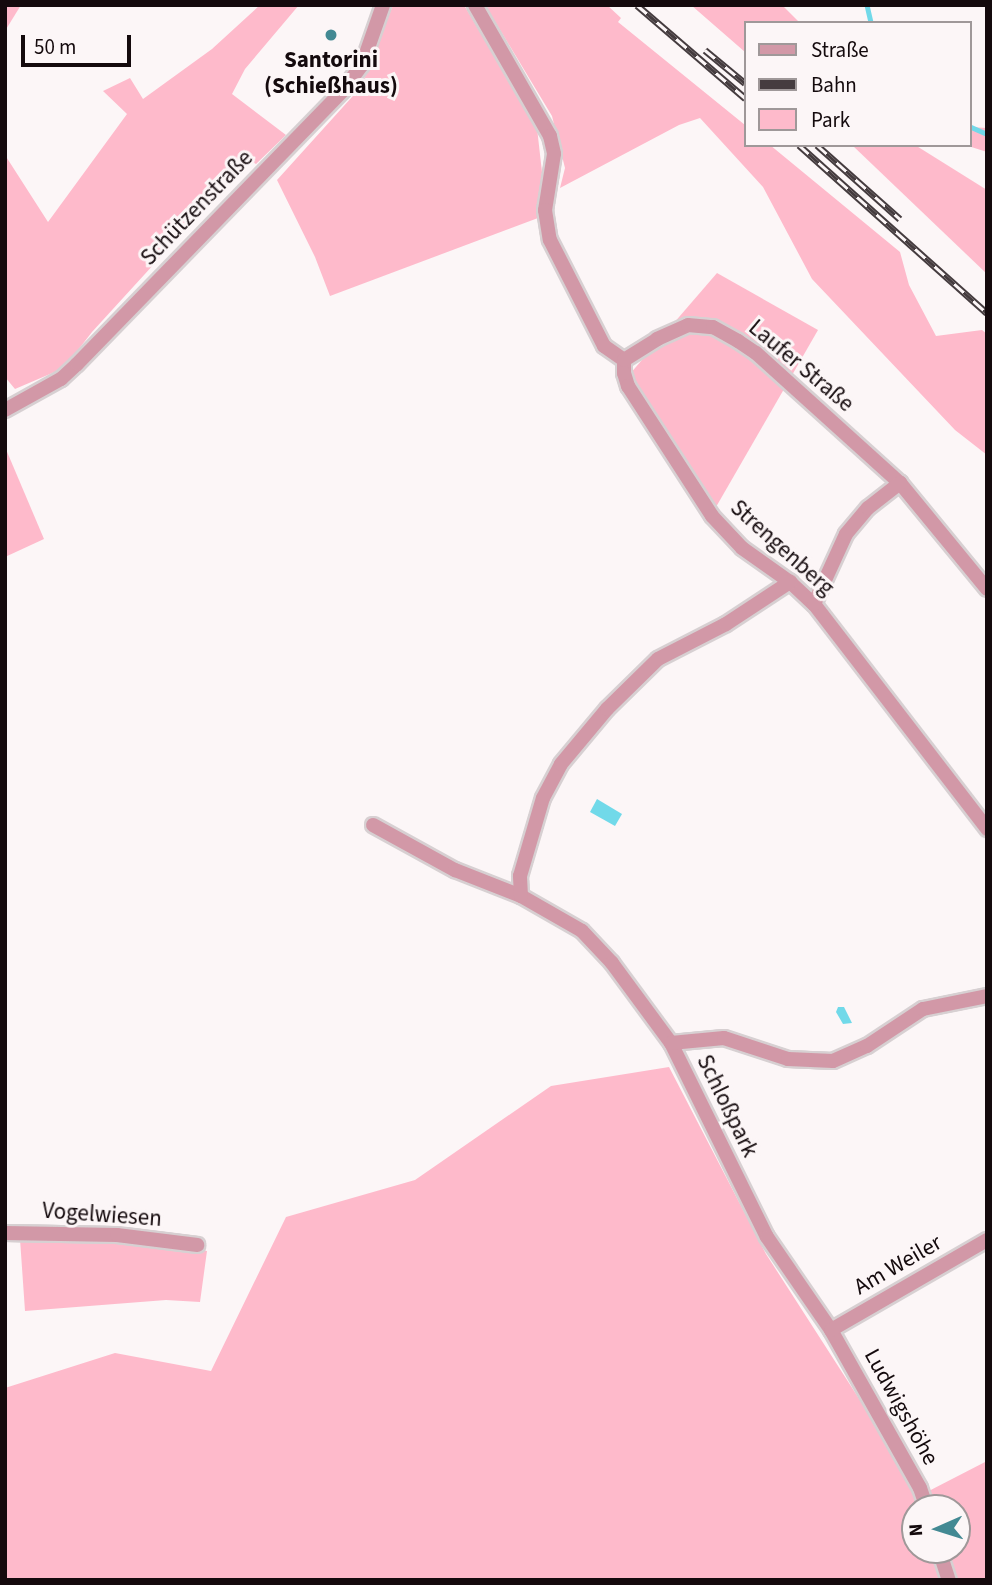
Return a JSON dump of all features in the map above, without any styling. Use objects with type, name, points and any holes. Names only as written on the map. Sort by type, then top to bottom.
[{"type":"street","name":"Schützenstraße","points":[[5,410],[61,379],[77,364],[342,90],[362,65],[383,5]]},
{"type":"street","points":[[475,5],[550,135],[554,154],[545,210],[550,240],[604,346],[615,357],[624,360]]},
{"type":"street","name":"Laufer Straße","points":[[624,360],[677,328],[688,325],[713,327],[756,353],[900,482],[987,589]]},
{"type":"street","name":"Strengenberg","points":[[624,360],[628,386],[712,516],[742,548],[790,582],[814,604],[987,829]]},
{"type":"street","points":[[814,604],[846,534],[868,508],[900,482]]},
{"type":"street","points":[[521,897],[520,876],[543,798],[561,764],[607,709],[659,659],[726,624],[790,582]]},
{"type":"street","points":[[373,825],[455,870],[521,897],[582,931],[612,963],[671,1043]]},
{"type":"street","name":"Schloßpark","points":[[831,1330],[767,1237],[671,1043],[724,1038],[788,1059],[833,1061],[867,1046],[923,1009],[987,996]]},
{"type":"street","name":"Vogelwiesen","points":[[5,1233],[117,1235],[197,1245]]},
{"type":"street","name":"Am Weiler","points":[[831,1330],[987,1240]]},
{"type":"street","name":"Ludwigshöhe","points":[[831,1330],[922,1494]]},
{"type":"green space","points":[[5,5],[21,5],[5,31]]},
{"type":"green space","points":[[260,5],[299,5],[245,69],[232,94],[286,135],[256,164],[249,160],[92,332],[64,368],[15,389],[5,377],[5,155],[48,222],[127,114],[103,91],[130,78],[143,99],[212,49]]},
{"type":"green space","points":[[393,5],[464,5],[537,128],[542,172],[538,218],[330,296],[315,257],[277,180],[361,87]]},
{"type":"green space","points":[[485,5],[607,5],[621,18],[618,22],[744,124],[744,147],[772,147],[900,252],[909,285],[936,336],[982,330],[987,334],[987,455],[955,430],[812,279],[763,187],[700,118],[679,125],[560,188],[565,168],[552,116]]},
{"type":"green space","points":[[691,5],[782,5],[798,21],[744,21],[744,51]]},
{"type":"green space","points":[[971,127],[987,128],[987,152],[971,147]]},
{"type":"green space","points":[[854,147],[918,147],[987,190],[987,274]]},
{"type":"green space","points":[[717,273],[818,330],[716,507],[629,375]]},
{"type":"green space","points":[[5,447],[44,539],[5,557]]},
{"type":"green space","points":[[669,1067],[766,1254],[920,1494],[901,1494],[901,1564],[971,1564],[971,1494],[923,1494],[987,1461],[987,1580],[5,1580],[5,1388],[115,1353],[211,1371],[286,1217],[415,1180],[551,1086]]},
{"type":"green space","points":[[20,1239],[115,1240],[207,1251],[200,1302],[166,1300],[25,1311]]},
{"type":"water","points":[[597,799],[622,814],[615,826],[590,812]]},
{"type":"water","points":[[838,1007],[844,1007],[852,1023],[843,1024],[836,1012]]},
{"type":"waterway","points":[[867,5],[871,21]]},
{"type":"waterway","points":[[971,127],[987,134]]},
{"type":"railway","points":[[637,5],[744,97]]},
{"type":"railway","points":[[705,50],[744,82]]},
{"type":"railway","points":[[801,147],[987,313]]},
{"type":"railway","points":[[819,147],[900,219]]},
{"type":"place","name":"Santorini (Schießhaus)","points":[[331,35]]}]
